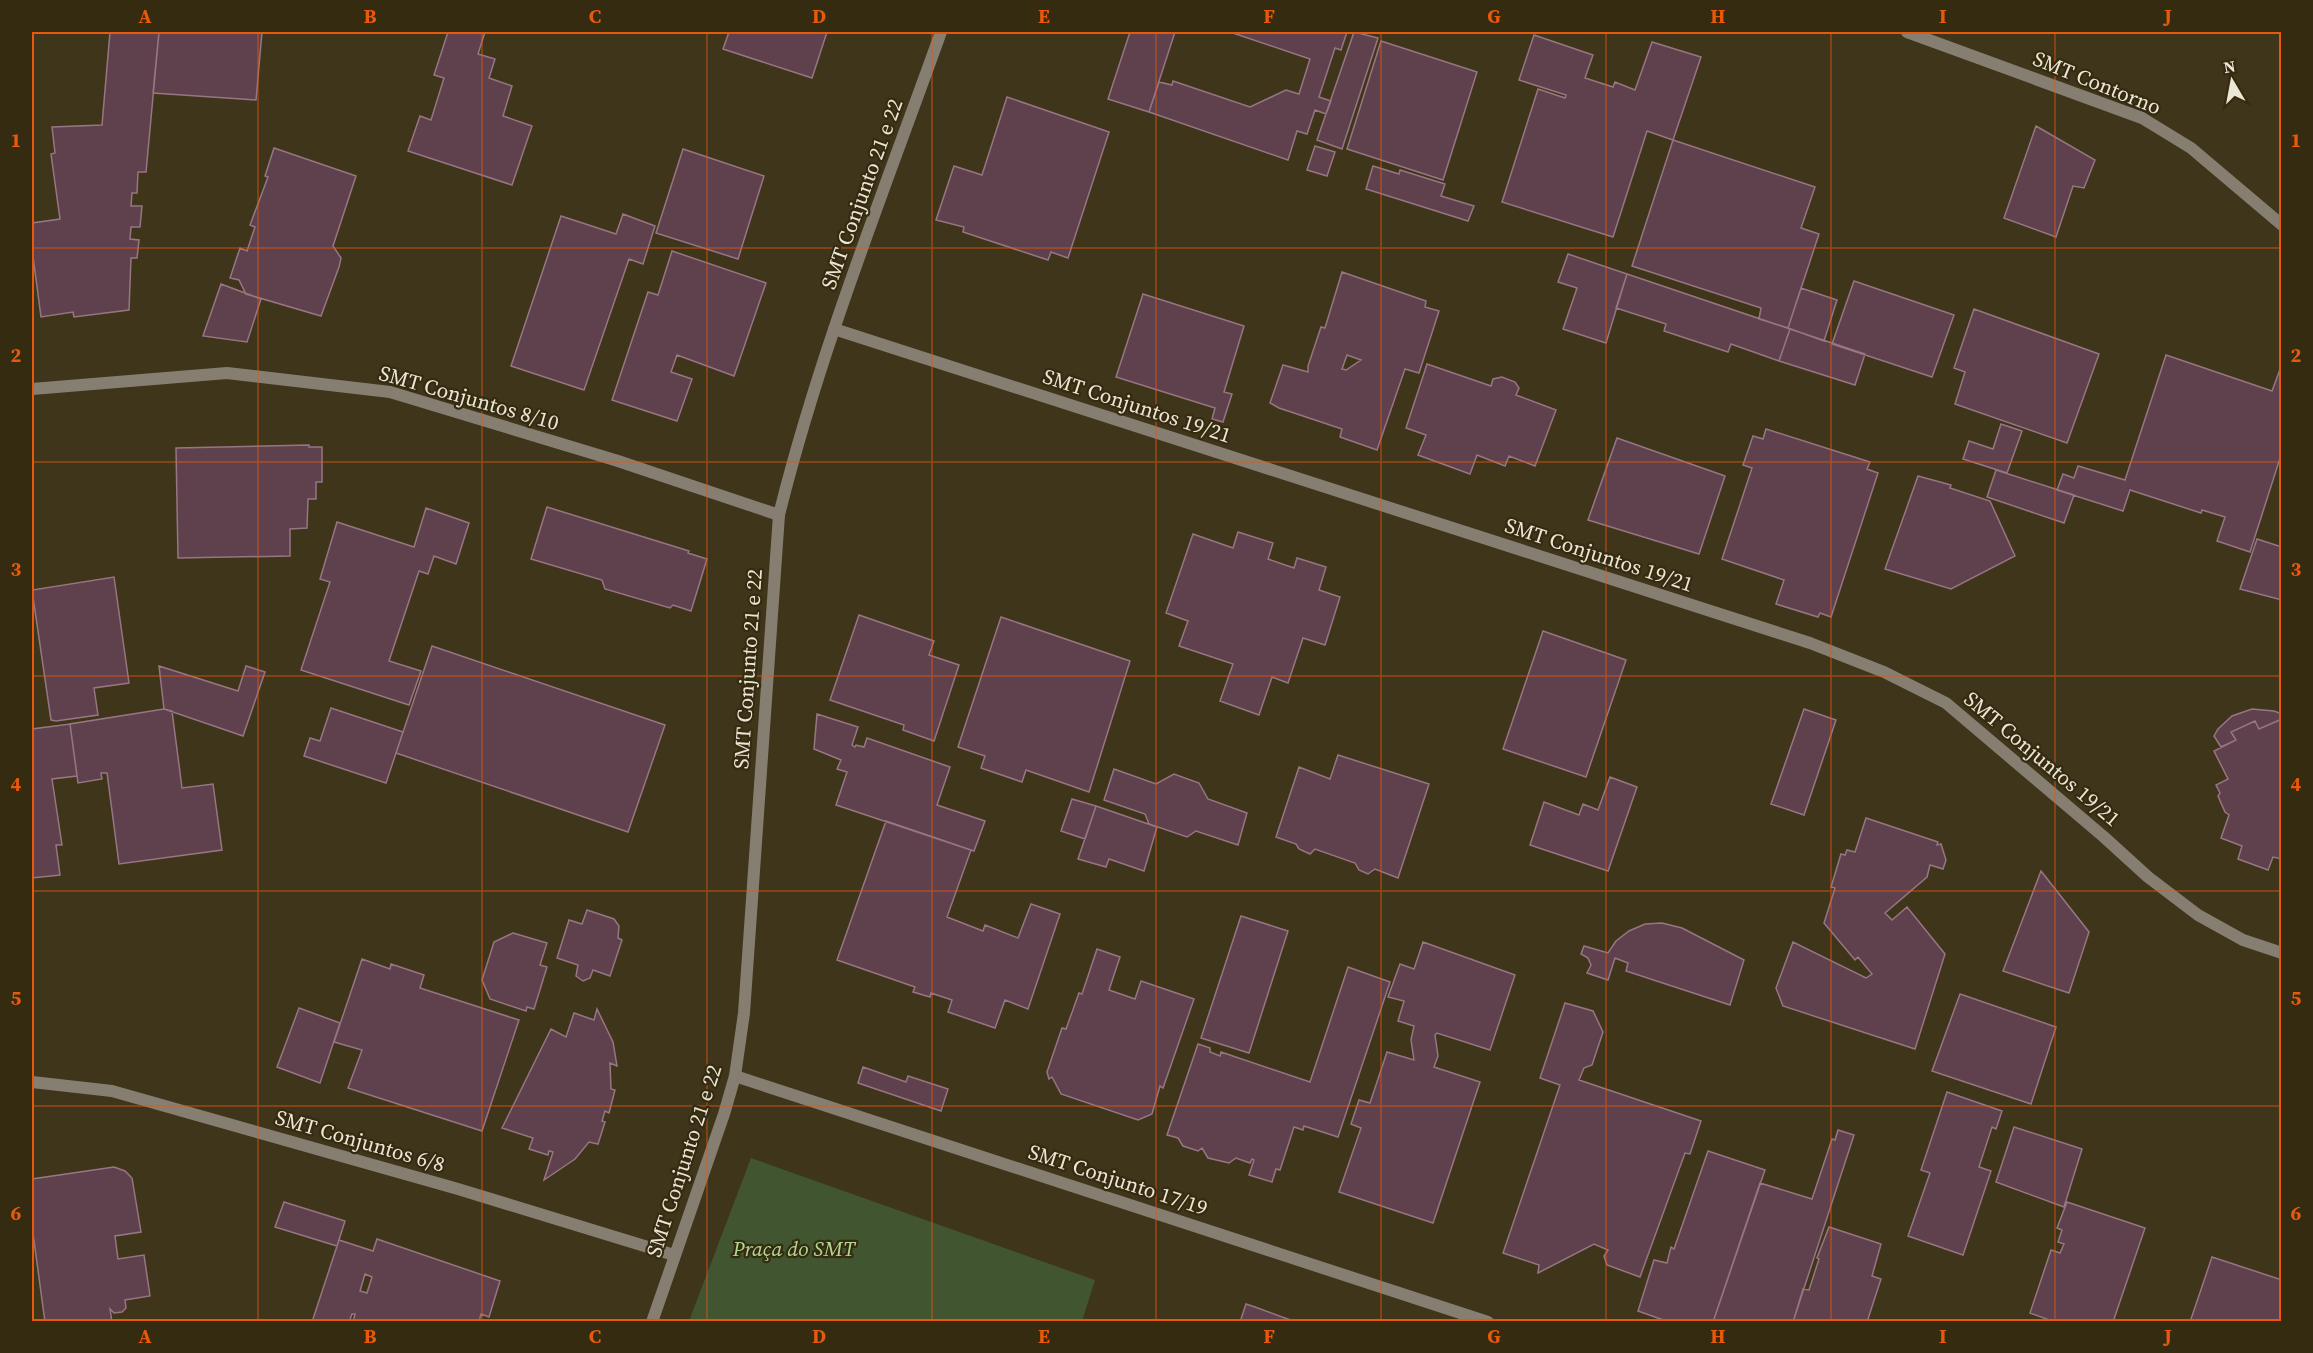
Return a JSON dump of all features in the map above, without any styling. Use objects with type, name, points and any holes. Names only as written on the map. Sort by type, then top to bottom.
[{"type":"street","name":"SMT Conjunto 21 e 22","points":[[652,1322],[735,1076],[744,1013],[779,515],[789,472],[834,328],[942,32]]},
{"type":"street","name":"SMT Contorno","points":[[1907,32],[2142,118],[2192,148],[2282,225]]},
{"type":"street","name":"SMT Conjuntos 19/21","points":[[834,328],[1799,639],[1884,672],[1946,703],[2148,877],[2198,915],[2243,940],[2282,953]]},
{"type":"street","name":"SMT Conjuntos 8/10","points":[[32,389],[227,373],[390,392],[618,461],[779,515]]},
{"type":"street","name":"SMT Conjunto 17/19","points":[[735,1076],[1488,1322]]},
{"type":"street","name":"SMT Conjuntos 6/8","points":[[32,1082],[112,1091],[458,1190],[674,1255]]},
{"type":"green space","name":"Praça do SMT","points":[[751,1158],[1095,1280],[1082,1321],[689,1321]]},
{"type":"building","points":[[110,32],[159,32],[146,172],[138,172],[137,193],[132,193],[131,206],[142,206],[140,227],[131,227],[130,239],[139,240],[137,258],[131,258],[129,310],[74,317],[73,312],[41,317],[32,249],[32,223],[60,219],[51,154],[55,153],[52,127],[102,125]]},
{"type":"building","points":[[159,32],[262,32],[256,100],[153,93]]},
{"type":"building","points":[[448,32],[485,32],[478,54],[495,59],[489,78],[512,86],[503,116],[532,126],[512,185],[408,151],[420,116],[431,120],[444,78],[434,75]]},
{"type":"building","points":[[729,32],[827,32],[812,78],[723,49]]},
{"type":"building","points":[[1130,32],[1175,32],[1149,112],[1108,99]]},
{"type":"building","points":[[1230,32],[1347,32],[1341,50],[1335,48],[1319,97],[1331,101],[1326,114],[1315,110],[1307,134],[1297,131],[1288,160],[1149,112],[1159,82],[1172,85],[1173,81],[1250,107],[1286,90],[1299,94],[1310,59]]},
{"type":"building","points":[[1354,32],[1378,38],[1342,149],[1317,140]]},
{"type":"building","points":[[1534,35],[1593,55],[1585,78],[1613,87],[1615,82],[1635,90],[1652,42],[1701,57],[1673,140],[1647,131],[1613,237],[1502,202],[1538,89],[1565,98],[1566,95],[1519,80]]},
{"type":"building","points":[[1381,41],[1477,72],[1443,180],[1347,149]]},
{"type":"building","points":[[1007,97],[1109,132],[1068,258],[1051,252],[1048,260],[963,232],[964,227],[936,220],[954,166],[982,175]]},
{"type":"building","points":[[2036,126],[2095,160],[2084,188],[2073,186],[2056,237],[2004,218]]},
{"type":"building","points":[[1673,140],[1815,187],[1801,228],[1819,234],[1788,328],[1759,319],[1761,308],[1632,266]]},
{"type":"building","points":[[1315,146],[1335,152],[1327,176],[1307,170]]},
{"type":"building","points":[[274,148],[356,176],[333,246],[341,258],[339,267],[321,316],[246,294],[239,280],[230,278],[240,248],[247,251],[255,227],[250,225],[268,177],[265,176]]},
{"type":"building","points":[[683,149],[764,176],[738,259],[656,233]]},
{"type":"building","points":[[1373,166],[1399,174],[1400,170],[1445,184],[1441,196],[1474,206],[1468,221],[1366,189]]},
{"type":"building","points":[[623,214],[655,226],[643,264],[629,259],[584,390],[511,366],[561,216],[616,234]]},
{"type":"building","points":[[672,251],[766,283],[734,376],[677,355],[671,372],[692,379],[677,421],[612,400],[648,292],[658,295]]},
{"type":"building","points":[[1568,254],[1627,274],[1606,343],[1563,329],[1577,288],[1558,282]]},
{"type":"building","points":[[1342,272],[1426,301],[1425,307],[1439,311],[1419,373],[1405,369],[1377,450],[1340,437],[1342,429],[1270,403],[1283,365],[1308,372],[1321,327],[1325,328]],"holes":[[[1347,355],[1361,360],[1346,370],[1342,369]]]},
{"type":"building","points":[[1627,274],[1790,329],[1779,361],[1731,344],[1728,352],[1664,331],[1666,324],[1616,308]]},
{"type":"building","points":[[1854,281],[1954,315],[1932,377],[1832,344]]},
{"type":"building","points":[[221,284],[261,299],[247,342],[203,336]]},
{"type":"building","points":[[1801,288],[1837,300],[1824,341],[1788,328]]},
{"type":"building","points":[[1143,294],[1244,326],[1224,392],[1232,394],[1223,422],[1212,419],[1215,408],[1116,377]]},
{"type":"building","points":[[1974,309],[2099,354],[2067,443],[1955,404],[1965,372],[1954,368]]},
{"type":"building","points":[[1790,329],[1865,354],[1855,385],[1779,361]]},
{"type":"building","points":[[2166,355],[2272,391],[2282,364],[2282,452],[2250,552],[2217,541],[2225,517],[2202,510],[2201,513],[2130,490],[2123,511],[2057,490],[2063,474],[2074,478],[2078,466],[2125,480]]},
{"type":"building","points":[[1427,364],[1491,386],[1493,379],[1502,377],[1515,382],[1519,388],[1516,395],[1556,410],[1535,466],[1509,456],[1505,466],[1477,455],[1470,474],[1418,455],[1426,435],[1406,428]]},
{"type":"building","points":[[2001,424],[2022,431],[2007,473],[1963,459],[1969,441],[1993,449]]},
{"type":"building","points":[[1766,429],[1870,462],[1867,469],[1878,473],[1831,617],[1820,613],[1818,617],[1776,604],[1784,580],[1722,559],[1752,468],[1743,465],[1753,436],[1763,439]]},
{"type":"building","points":[[1617,438],[1725,476],[1699,554],[1588,520]]},
{"type":"building","points":[[309,445],[309,447],[322,447],[322,482],[316,482],[316,499],[308,499],[307,528],[290,529],[290,556],[178,558],[176,448]]},
{"type":"building","points":[[1996,470],[2074,495],[2064,523],[1987,497]]},
{"type":"building","points":[[1918,476],[1951,485],[1950,488],[1990,501],[2015,556],[1951,589],[1885,569]]},
{"type":"building","points":[[547,507],[689,551],[688,553],[707,559],[691,611],[673,605],[670,608],[605,589],[602,580],[531,559]]},
{"type":"building","points":[[426,508],[469,523],[456,564],[434,556],[428,574],[419,571],[389,661],[421,671],[409,705],[301,670],[330,582],[320,579],[337,522],[414,547]]},
{"type":"building","points":[[1238,532],[1273,543],[1268,559],[1294,568],[1297,558],[1326,567],[1319,590],[1340,597],[1325,645],[1303,638],[1288,683],[1272,677],[1259,715],[1220,701],[1233,664],[1179,646],[1188,621],[1166,613],[1193,534],[1233,548]]},
{"type":"building","points":[[2257,539],[2282,547],[2282,600],[2240,589]]},
{"type":"building","points":[[114,577],[129,683],[94,688],[98,715],[51,720],[32,590]]},
{"type":"building","points":[[859,615],[934,641],[929,655],[959,665],[934,741],[903,730],[904,725],[830,700]]},
{"type":"building","points":[[1001,617],[1130,661],[1089,792],[1026,770],[1022,782],[981,768],[985,756],[958,747]]},
{"type":"building","points":[[1543,631],[1626,660],[1586,777],[1503,749]]},
{"type":"building","points":[[432,646],[665,725],[628,832],[396,753]]},
{"type":"building","points":[[159,666],[238,691],[246,666],[265,672],[243,736],[164,709]]},
{"type":"building","points":[[331,708],[403,732],[386,783],[304,756],[310,738],[320,741]]},
{"type":"building","points":[[164,709],[172,711],[182,788],[213,784],[222,850],[119,864],[107,773],[101,773],[102,779],[78,783],[70,724]]},
{"type":"building","points":[[1804,709],[1836,720],[1804,815],[1771,804]]},
{"type":"building","points":[[2252,709],[2274,711],[2282,714],[2282,719],[2259,729],[2255,721],[2231,732],[2236,740],[2221,747],[2214,736],[2218,729],[2232,716]]},
{"type":"building","points":[[817,714],[858,727],[852,745],[855,747],[856,745],[864,747],[867,738],[950,767],[937,805],[985,821],[974,851],[836,805],[847,772],[837,769],[841,760],[814,749]]},
{"type":"building","points":[[2282,719],[2282,859],[2273,857],[2268,870],[2238,859],[2242,846],[2221,838],[2229,815],[2225,812],[2218,796],[2220,793],[2216,785],[2228,779],[2214,751],[2236,740],[2231,732],[2255,721],[2259,729]]},
{"type":"building","points":[[70,724],[77,776],[52,779],[62,845],[56,845],[60,875],[32,878],[32,729]]},
{"type":"building","points":[[1338,755],[1429,784],[1398,878],[1375,869],[1368,874],[1359,870],[1355,863],[1315,849],[1310,854],[1299,849],[1296,844],[1276,837],[1299,767],[1330,779]]},
{"type":"building","points":[[1114,769],[1156,784],[1174,774],[1199,783],[1208,799],[1247,813],[1238,845],[1196,831],[1187,837],[1149,824],[1145,814],[1104,800]]},
{"type":"building","points":[[1610,777],[1637,787],[1608,871],[1530,845],[1544,802],[1579,815],[1583,804],[1598,810]]},
{"type":"building","points":[[1072,799],[1096,806],[1085,839],[1061,831]]},
{"type":"building","points":[[1096,806],[1157,827],[1144,871],[1109,859],[1106,867],[1078,859]]},
{"type":"building","points":[[1866,818],[1938,842],[1937,845],[1941,844],[1946,860],[1943,869],[1930,865],[1927,877],[1885,913],[1892,920],[1907,907],[1945,954],[1915,1049],[1783,1006],[1776,988],[1793,942],[1866,978],[1872,974],[1858,957],[1855,960],[1824,923],[1835,888],[1831,887],[1841,854],[1845,855],[1847,850],[1855,852]]},
{"type":"building","points":[[886,821],[971,850],[947,917],[983,931],[985,925],[1018,938],[1031,904],[1060,914],[1028,1009],[1005,1000],[995,1028],[948,1012],[952,1000],[931,993],[930,997],[913,992],[915,987],[837,960]]},
{"type":"building","points":[[2041,871],[2089,932],[2069,993],[2003,971]]},
{"type":"building","points":[[587,910],[614,919],[619,926],[618,938],[622,940],[610,976],[593,970],[590,978],[583,981],[576,976],[578,965],[557,958],[569,920],[582,924]]},
{"type":"building","points":[[1241,916],[1288,931],[1249,1053],[1201,1038]]},
{"type":"building","points":[[1662,923],[1682,928],[1744,960],[1730,1005],[1626,971],[1628,963],[1615,958],[1608,980],[1587,973],[1591,965],[1588,958],[1581,954],[1584,946],[1608,953],[1616,941],[1629,931],[1645,924]]},
{"type":"building","points":[[513,933],[547,943],[540,965],[547,967],[534,1009],[527,1007],[526,1011],[490,999],[482,980],[494,942]]},
{"type":"building","points":[[1423,942],[1515,975],[1490,1050],[1437,1033],[1435,1035],[1438,1056],[1434,1067],[1480,1082],[1433,1223],[1339,1192],[1361,1128],[1351,1124],[1359,1100],[1370,1103],[1387,1052],[1414,1060],[1411,1040],[1414,1026],[1398,1021],[1404,1001],[1388,997],[1400,964],[1414,969]]},
{"type":"building","points":[[1097,949],[1120,957],[1109,990],[1135,999],[1141,981],[1194,999],[1163,1088],[1160,1086],[1152,1114],[1138,1120],[1061,1094],[1052,1077],[1049,1079],[1047,1072],[1062,1028],[1066,1029],[1079,993],[1082,994]]},
{"type":"building","points":[[362,959],[390,969],[391,964],[424,975],[420,988],[519,1020],[482,1131],[348,1088],[362,1050],[334,1042]]},
{"type":"building","points":[[1348,967],[1390,982],[1338,1137],[1304,1126],[1303,1130],[1294,1127],[1280,1170],[1276,1169],[1272,1182],[1249,1175],[1254,1160],[1252,1159],[1250,1163],[1236,1158],[1229,1163],[1208,1158],[1202,1148],[1198,1151],[1183,1146],[1178,1138],[1167,1135],[1198,1044],[1210,1048],[1210,1052],[1220,1056],[1221,1052],[1310,1082]]},
{"type":"building","points":[[1960,994],[2056,1027],[2031,1104],[1932,1071]]},
{"type":"building","points":[[1565,1003],[1593,1011],[1603,1032],[1592,1065],[1584,1068],[1579,1080],[1701,1121],[1690,1154],[1685,1153],[1640,1277],[1607,1265],[1604,1256],[1608,1250],[1594,1244],[1538,1273],[1539,1265],[1503,1253],[1560,1085],[1540,1078]]},
{"type":"building","points":[[299,1008],[340,1023],[320,1083],[277,1067]]},
{"type":"building","points":[[597,1009],[613,1042],[617,1066],[610,1063],[611,1089],[615,1090],[609,1113],[605,1111],[602,1121],[605,1122],[598,1144],[589,1142],[575,1159],[544,1180],[553,1152],[549,1151],[548,1155],[529,1149],[533,1138],[502,1128],[551,1029],[566,1037],[574,1013],[594,1020]]},
{"type":"building","points":[[863,1067],[906,1082],[908,1076],[948,1089],[941,1111],[858,1083]]},
{"type":"building","points":[[1947,1092],[2002,1111],[1996,1129],[1992,1127],[1979,1167],[1991,1171],[1963,1255],[1908,1236],[1930,1173],[1921,1170]]},
{"type":"building","points":[[2014,1127],[2082,1149],[2064,1207],[1996,1182]]},
{"type":"building","points":[[1838,1130],[1854,1135],[1793,1322],[1713,1322],[1760,1183],[1812,1199],[1832,1139],[1835,1140]]},
{"type":"building","points":[[1708,1151],[1765,1170],[1713,1322],[1669,1322],[1638,1311],[1654,1260],[1667,1263],[1671,1247],[1674,1249]]},
{"type":"building","points":[[114,1167],[125,1171],[132,1178],[141,1232],[115,1236],[118,1259],[144,1255],[150,1296],[125,1300],[126,1308],[122,1312],[114,1313],[110,1309],[112,1322],[45,1322],[32,1226],[32,1179]]},
{"type":"building","points":[[284,1202],[345,1221],[337,1246],[275,1227]]},
{"type":"building","points":[[2067,1202],[2145,1228],[2113,1322],[2055,1322],[2030,1313],[2051,1250],[2060,1253],[2064,1244],[2058,1242],[2062,1230],[2057,1228]]},
{"type":"building","points":[[1829,1227],[1881,1244],[1872,1276],[1881,1279],[1867,1322],[1793,1322],[1803,1289],[1809,1290],[1819,1259],[1817,1258]]},
{"type":"building","points":[[377,1239],[500,1281],[489,1317],[481,1314],[479,1322],[353,1322],[355,1314],[352,1314],[349,1322],[312,1322],[339,1240],[373,1251]],"holes":[[[365,1274],[372,1277],[367,1293],[360,1291]]]},
{"type":"building","points":[[2212,1257],[2282,1280],[2282,1322],[2190,1322]]},
{"type":"building","points":[[1246,1304],[1255,1307],[1296,1322],[1240,1322]]}]
